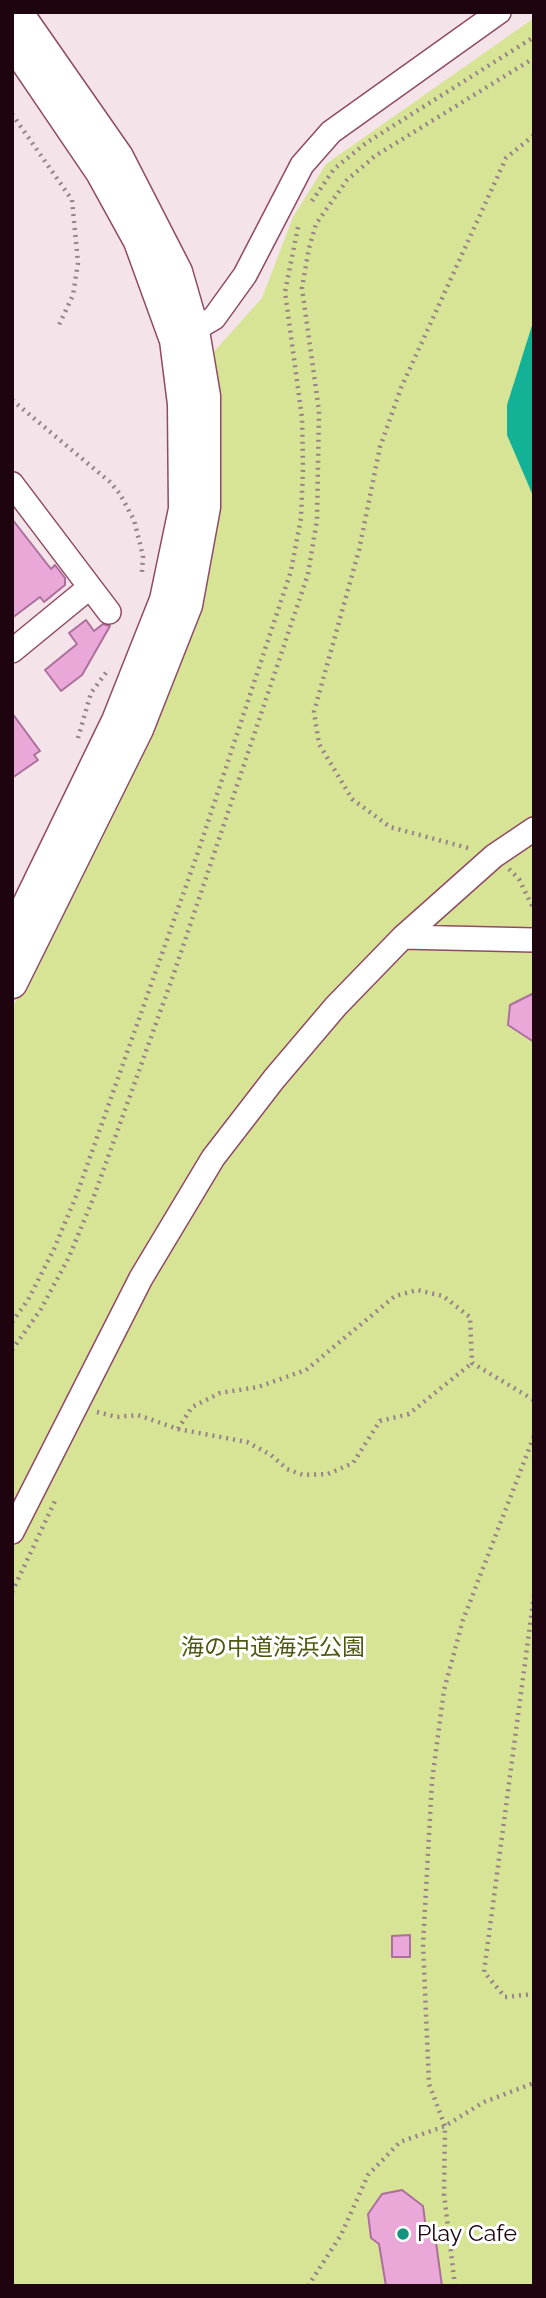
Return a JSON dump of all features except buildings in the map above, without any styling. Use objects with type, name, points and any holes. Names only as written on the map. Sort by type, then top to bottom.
[{"type":"main road","points":[[12,937],[117,721],[165,600],[184,509],[184,335],[177,272],[118,156],[17,12]]},
{"type":"main road","points":[[12,41],[101,172],[139,241],[184,335],[205,397],[205,507],[187,605],[138,729],[12,983]]},
{"type":"street","points":[[184,335],[214,318],[245,275],[302,165],[331,132],[499,12]]},
{"type":"street","points":[[14,490],[109,612]]},
{"type":"street","points":[[12,651],[90,587]]},
{"type":"street","points":[[12,1532],[141,1278],[213,1158],[274,1079],[336,1006],[403,937],[494,856],[534,829]]},
{"type":"street","points":[[403,937],[534,940]]},
{"type":"path","points":[[307,209],[334,169],[366,143],[534,37]]},
{"type":"path","points":[[12,1350],[58,1278],[93,1199],[308,574],[317,520],[319,411],[302,288],[316,224],[347,180],[374,156],[534,58]]},
{"type":"path","points":[[12,114],[72,200],[78,263],[73,295],[58,327]]},
{"type":"path","points":[[534,135],[506,158],[401,388],[380,447],[359,550],[314,712],[319,744],[352,799],[390,827],[494,856],[519,879],[534,910]]},
{"type":"path","points":[[12,1322],[28,1300],[54,1249],[77,1194],[198,852],[291,571],[301,518],[303,443],[285,292],[300,220]]},
{"type":"path","points":[[12,400],[110,482],[120,494],[134,520],[140,544],[142,582]]},
{"type":"path","points":[[77,740],[91,693],[116,659]]},
{"type":"path","points":[[178,1429],[192,1407],[220,1394],[258,1387],[306,1370],[395,1296],[417,1290],[443,1296],[470,1317],[472,1363]]},
{"type":"path","points":[[77,1404],[92,1412],[117,1417],[138,1415],[178,1429],[247,1442],[271,1455],[287,1469],[303,1475],[328,1474],[353,1463],[380,1421],[409,1414],[472,1363]]},
{"type":"path","points":[[472,1363],[534,1400]]},
{"type":"path","points":[[455,2286],[444,2194],[445,2126],[429,2084],[423,1944],[432,1781],[444,1690],[463,1620],[534,1436]]},
{"type":"path","points":[[534,1595],[484,1972],[505,1997],[534,1994]]},
{"type":"path","points":[[308,2286],[341,2235],[368,2175],[400,2142],[445,2126],[484,2102],[534,2082]]},
{"type":"green space","name":"海の中道海浜公園","points":[[534,18],[534,2286],[12,2286],[12,1009],[157,721],[210,356],[262,298],[293,217],[326,164]]},
{"type":"shaded area","points":[[534,319],[534,498],[507,435],[507,405]]},
{"type":"place","name":"Play Cafe","points":[[403,2234]]}]
